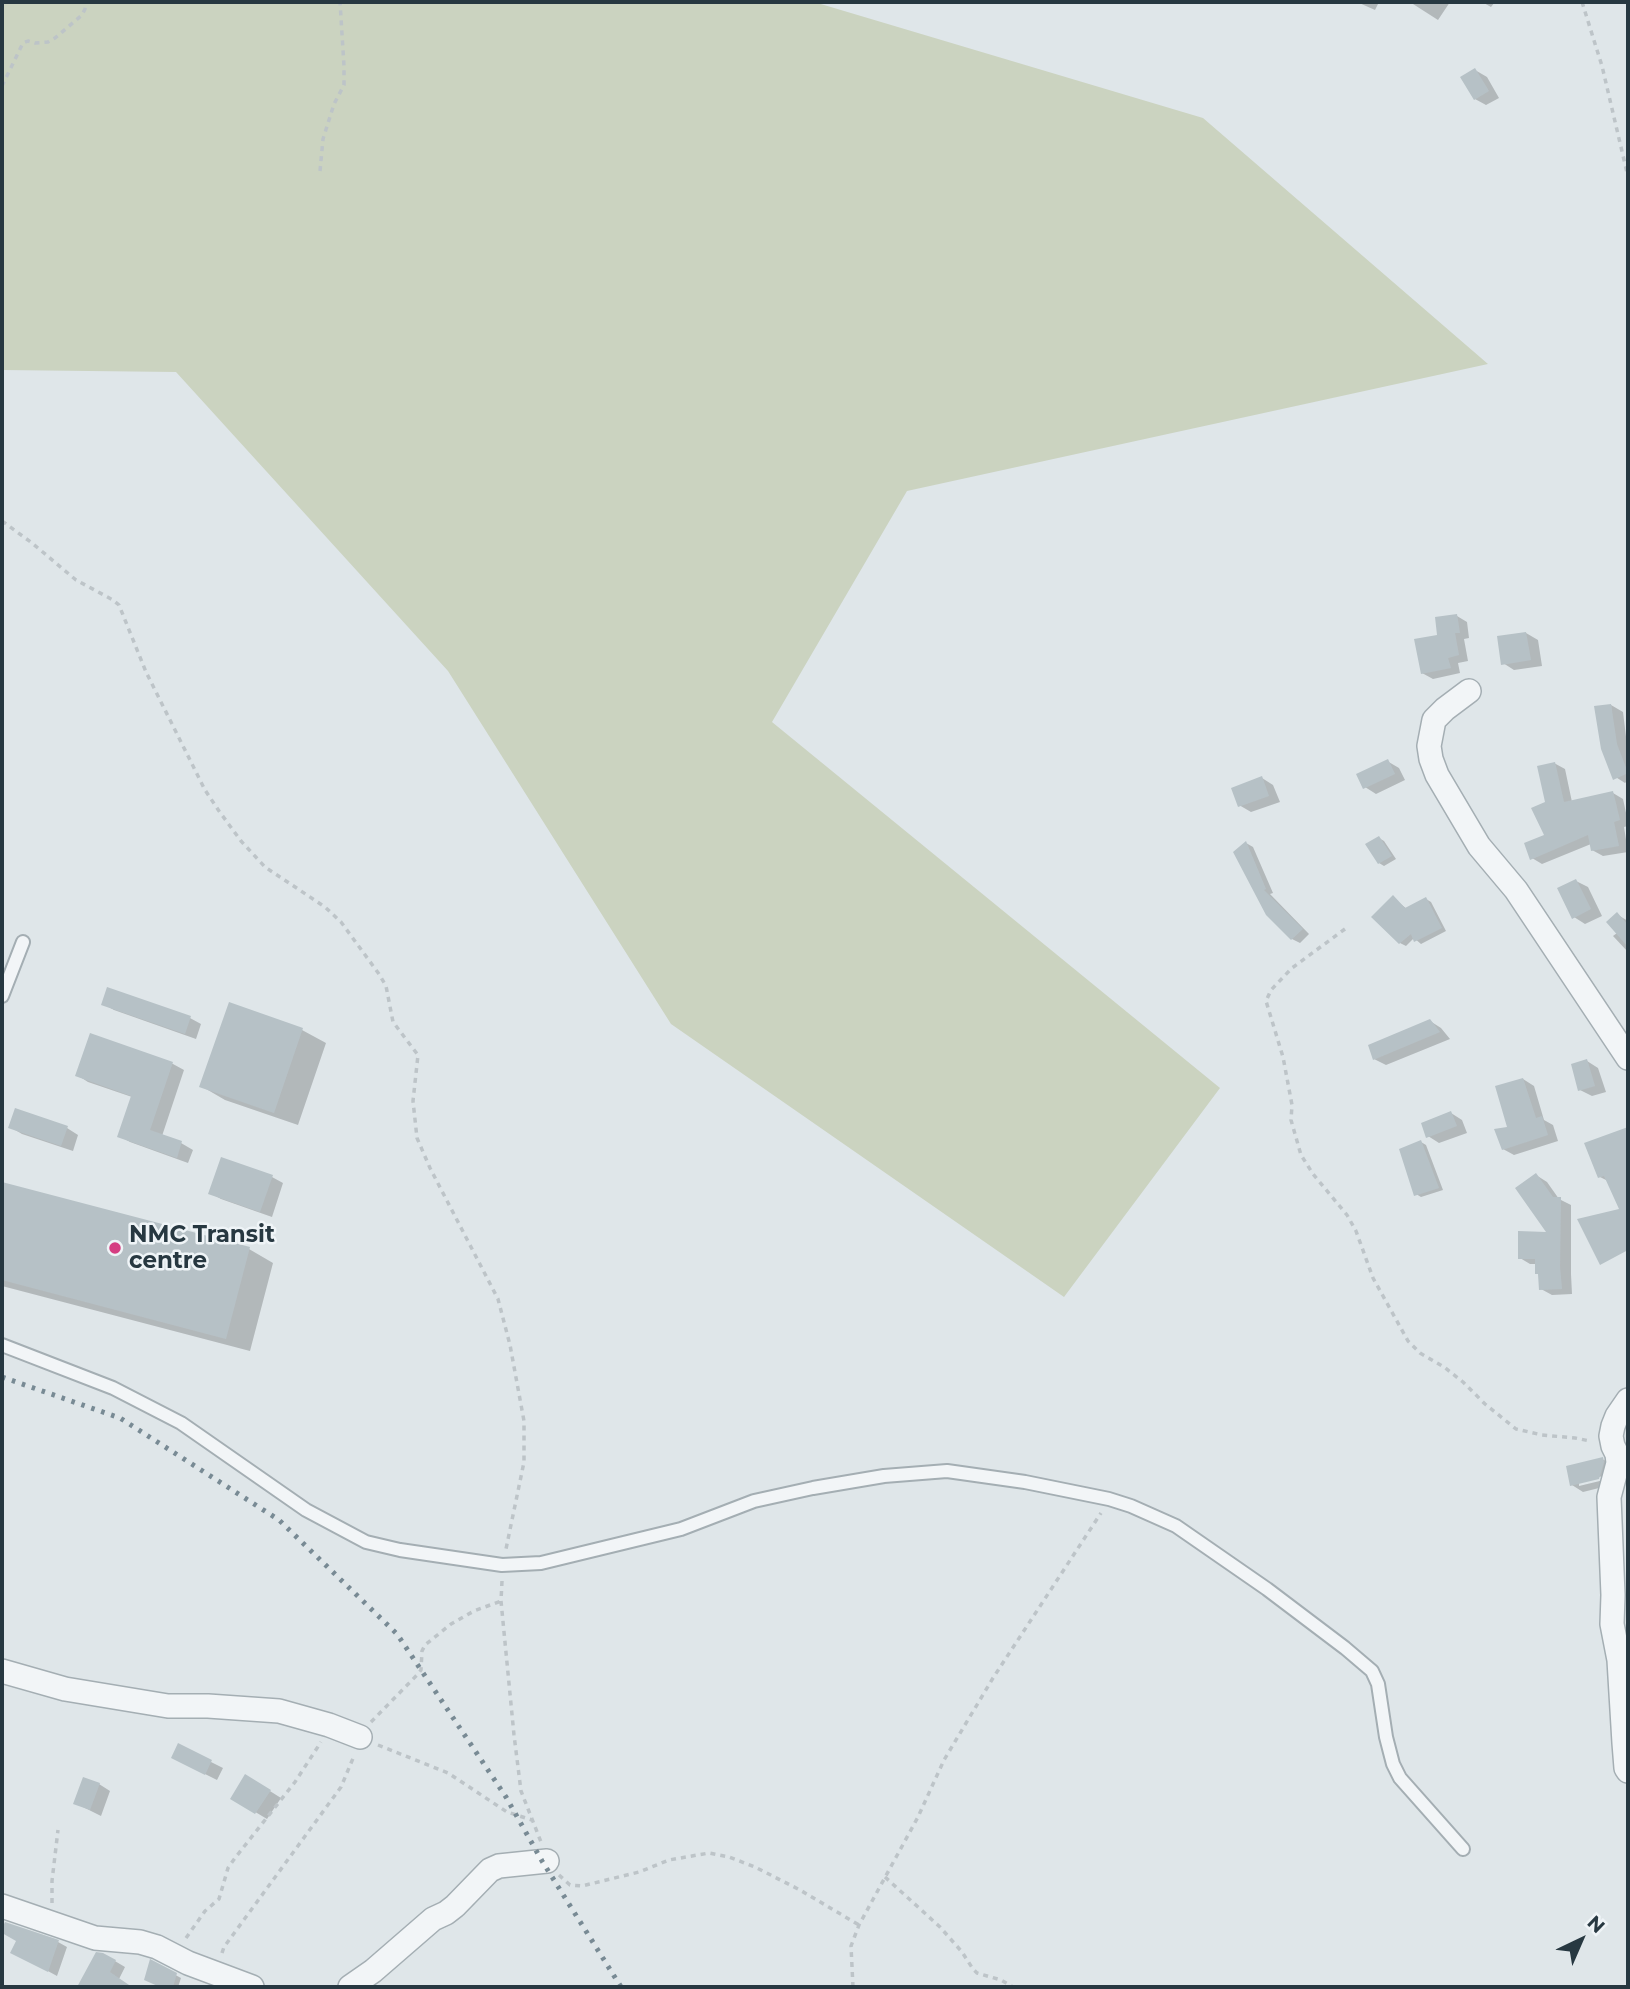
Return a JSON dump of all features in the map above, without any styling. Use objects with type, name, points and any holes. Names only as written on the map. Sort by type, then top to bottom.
[{"type":"street","points":[[1469,691],[1434,720],[1429,746],[1437,775],[1479,846],[1516,890],[1628,1058]]},
{"type":"street","points":[[1628,1400],[1617,1416],[1611,1436],[1618,1464],[1609,1497],[1612,1625],[1619,1660],[1628,1771]]},
{"type":"street","points":[[2,1671],[65,1689],[168,1706],[279,1711],[330,1725],[360,1737]]},
{"type":"street","points":[[350,1987],[373,1972],[433,1919],[455,1906],[490,1870],[499,1866],[547,1861]]},
{"type":"street","points":[[2,1906],[95,1938],[140,1942],[157,1947],[188,1963],[252,1987]]},
{"type":"lane","points":[[2,996],[23,942]]},
{"type":"lane","points":[[2,1345],[113,1388],[181,1423],[306,1510],[366,1542],[400,1550],[502,1565],[541,1563],[681,1529],[754,1501],[884,1476],[947,1471],[983,1475],[1110,1499],[1176,1526],[1267,1589],[1372,1671],[1378,1684],[1386,1737],[1396,1771],[1463,1849]]},
{"type":"path","points":[[2,86],[23,43],[48,42],[55,38],[82,15],[86,2]]},
{"type":"path","points":[[320,171],[323,139],[334,104],[344,85],[340,2]]},
{"type":"path","points":[[1582,2],[1602,66],[1628,177]]},
{"type":"path","points":[[2,521],[76,580],[119,606],[146,672],[205,790],[241,841],[265,867],[317,901],[341,922],[386,986],[393,1022],[418,1055],[413,1101],[417,1138],[498,1299],[510,1345],[524,1421],[524,1462],[502,1565],[501,1601],[522,1791],[547,1861],[570,1885],[582,1886],[639,1872],[669,1860],[709,1853],[729,1857],[800,1890],[859,1925]]},
{"type":"path","points":[[1345,929],[1292,968],[1271,990],[1266,1001],[1283,1057],[1292,1105],[1291,1120],[1301,1155],[1351,1223],[1373,1278],[1408,1341],[1420,1353],[1444,1367],[1516,1429],[1613,1446]]},
{"type":"path","points":[[853,1987],[851,1946],[859,1925],[919,1817],[944,1760],[993,1678],[1110,1499]]},
{"type":"path","points":[[208,1970],[220,1959],[224,1947],[341,1787],[352,1764],[360,1737],[368,1725],[421,1670],[425,1645],[451,1624],[474,1611],[501,1601]]},
{"type":"path","points":[[171,1954],[189,1935],[205,1911],[219,1899],[228,1868],[234,1858],[295,1782],[330,1725]]},
{"type":"path","points":[[360,1737],[448,1773],[507,1812],[532,1819]]},
{"type":"path","points":[[49,1923],[58,1830]]},
{"type":"path","points":[[885,1877],[940,1927],[977,1973],[1001,1980],[1013,1987]]},
{"type":"green space","points":[[2,2],[814,2],[1203,118],[1488,364],[907,491],[772,722],[1220,1088],[1064,1297],[671,1024],[448,671],[176,372],[2,370]]},
{"type":"building","points":[[1475,68],[1489,91],[1474,100],[1460,77]]},
{"type":"building","points":[[1457,614],[1460,633],[1455,633],[1459,655],[1448,658],[1451,668],[1421,674],[1414,639],[1437,635],[1435,617]]},
{"type":"building","points":[[1526,632],[1531,660],[1501,665],[1497,636]]},
{"type":"building","points":[[1611,704],[1617,744],[1628,773],[1613,780],[1601,749],[1594,706]]},
{"type":"building","points":[[1388,759],[1395,774],[1363,789],[1356,774]]},
{"type":"building","points":[[1555,762],[1564,802],[1613,791],[1620,820],[1614,822],[1619,846],[1591,851],[1588,835],[1530,860],[1524,843],[1544,835],[1531,808],[1545,802],[1537,766]]},
{"type":"building","points":[[1262,776],[1269,796],[1238,807],[1231,788]]},
{"type":"building","points":[[1379,836],[1392,856],[1378,864],[1365,844]]},
{"type":"building","points":[[1246,841],[1266,889],[1264,890],[1303,929],[1291,940],[1266,915],[1233,852]]},
{"type":"building","points":[[1576,879],[1591,909],[1572,919],[1557,888]]},
{"type":"building","points":[[1393,895],[1405,908],[1426,897],[1442,928],[1414,942],[1411,934],[1399,944],[1371,917]]},
{"type":"building","points":[[1617,912],[1628,925],[1628,947],[1606,922]]},
{"type":"building","points":[[107,987],[191,1016],[185,1034],[101,1005]]},
{"type":"building","points":[[229,1002],[303,1028],[274,1113],[199,1087]]},
{"type":"building","points":[[1430,1019],[1440,1032],[1373,1060],[1368,1045]]},
{"type":"building","points":[[90,1033],[173,1062],[150,1130],[182,1141],[177,1158],[117,1137],[131,1096],[75,1076]]},
{"type":"building","points":[[1587,1059],[1595,1086],[1578,1091],[1571,1064]]},
{"type":"building","points":[[1523,1078],[1536,1118],[1542,1116],[1548,1135],[1502,1150],[1494,1129],[1507,1127],[1495,1086]]},
{"type":"building","points":[[15,1108],[68,1126],[61,1146],[8,1128]]},
{"type":"building","points":[[1451,1111],[1457,1126],[1426,1138],[1421,1123]]},
{"type":"building","points":[[1628,1127],[1628,1250],[1600,1265],[1577,1219],[1619,1209],[1604,1176],[1598,1178],[1584,1143]]},
{"type":"building","points":[[1421,1140],[1439,1188],[1414,1196],[1399,1149]]},
{"type":"building","points":[[221,1157],[273,1175],[260,1212],[208,1194]]},
{"type":"building","points":[[1536,1173],[1553,1197],[1561,1197],[1562,1289],[1539,1290],[1535,1259],[1518,1259],[1518,1231],[1546,1232],[1515,1188]]},
{"type":"building","points":[[2,1182],[250,1247],[226,1339],[2,1280]]},
{"type":"building","points":[[1603,1457],[1599,1479],[1570,1486],[1566,1466]]},
{"type":"building","points":[[178,1743],[212,1760],[205,1775],[171,1758]]},
{"type":"building","points":[[245,1774],[271,1790],[255,1814],[230,1799]]},
{"type":"building","points":[[83,1777],[100,1783],[90,1810],[73,1804]]},
{"type":"building","points":[[5,1922],[59,1940],[48,1972],[10,1953],[16,1941],[2,1933]]},
{"type":"building","points":[[96,1952],[116,1960],[110,1972],[132,1987],[77,1987]]},
{"type":"building","points":[[150,1959],[177,1973],[173,1987],[160,1987],[144,1980]]},
{"type":"railway","points":[[2,1377],[120,1418],[279,1520],[397,1634],[506,1797],[542,1861],[621,1987]]},
{"type":"place","name":"NMC Transit centre","points":[[115,1248]]}]
